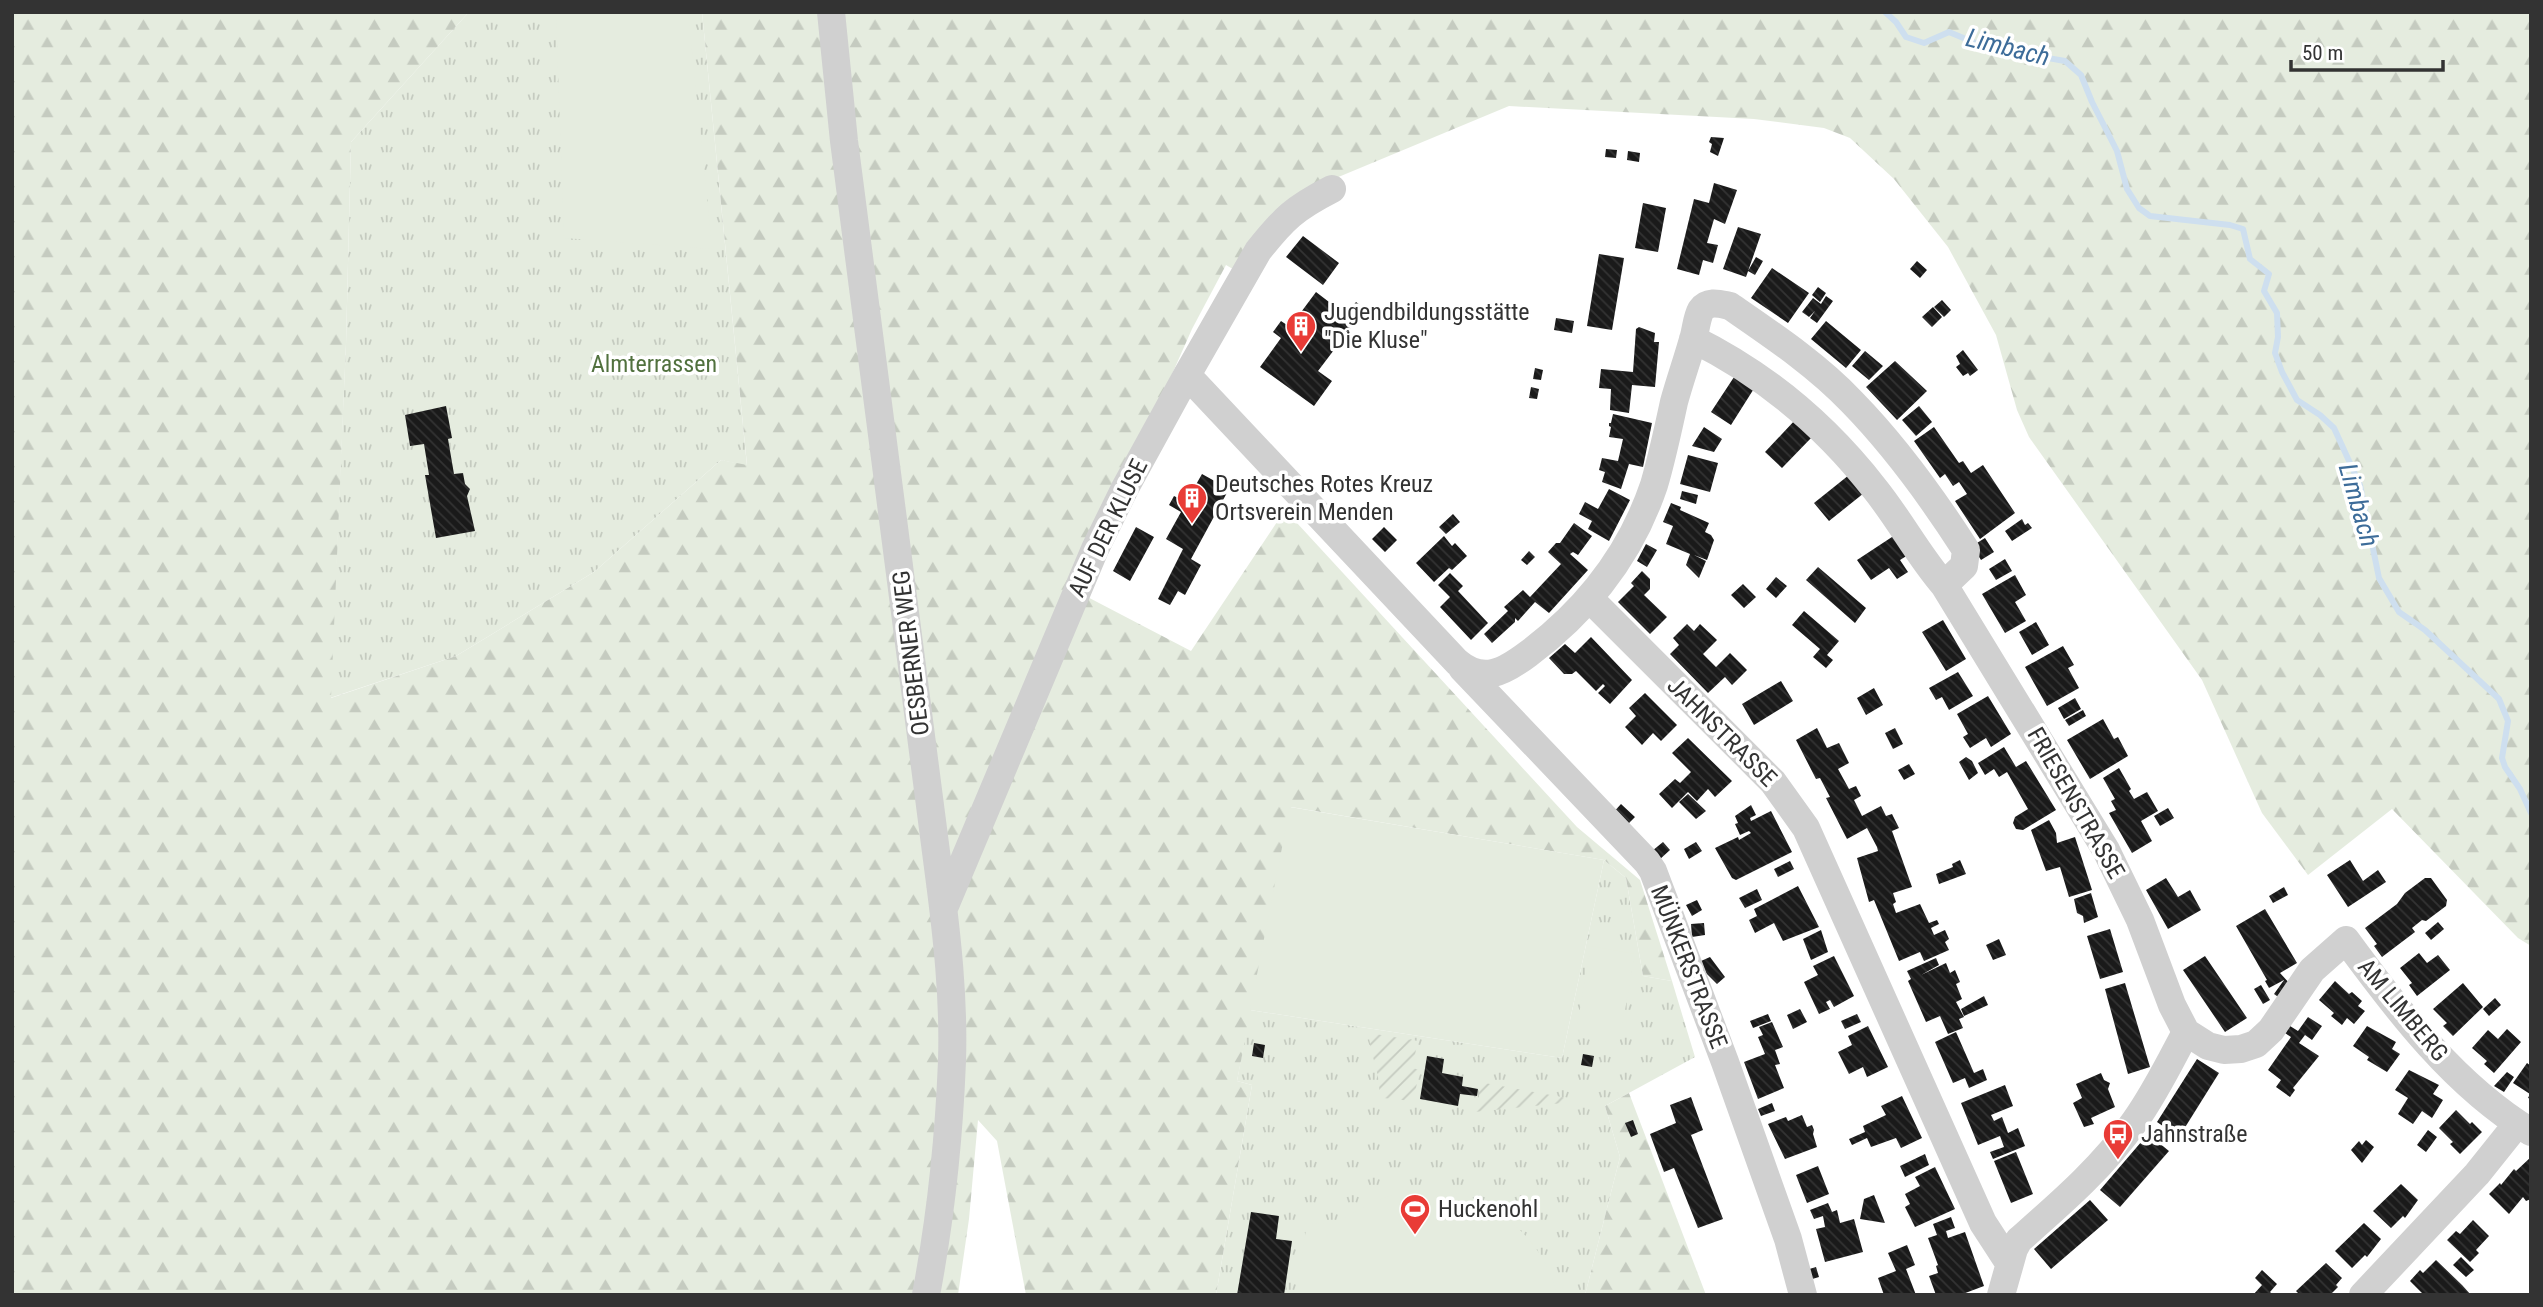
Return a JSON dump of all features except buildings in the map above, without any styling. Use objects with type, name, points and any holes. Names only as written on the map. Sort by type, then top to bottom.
[{"type":"street","name":"OESBERNER WEG","points":[[831,12],[844,141],[944,908],[950,974],[952,1060],[939,1203],[926,1295]]},
{"type":"street","name":"AUF DER KLUSE","points":[[944,908],[1076,591],[1125,488],[1258,251],[1281,222],[1301,205],[1332,189]]},
{"type":"street","points":[[1461,666],[1483,675],[1506,669],[1545,641],[1590,599],[1607,578],[1641,520],[1654,485],[1684,366],[1700,312],[1707,304],[1730,306],[1816,369],[1851,400],[1877,429],[1930,494],[1966,550],[1964,566],[1944,585]]},
{"type":"street","name":"FRIESENSTRASSE","points":[[1693,340],[1730,357],[1807,414],[1875,488],[1930,569],[1944,585],[2106,850],[2140,920],[2172,1005],[2186,1032]]},
{"type":"street","name":"MÜNKERSTRASSE","points":[[1187,375],[1647,862],[1671,915],[1783,1226],[1803,1295]]},
{"type":"street","name":"JAHNSTRASSE","points":[[1590,599],[1773,782],[1806,828],[1983,1223],[2009,1263]]},
{"type":"street","name":"AM LIMBERG","points":[[2186,1032],[2208,1046],[2224,1050],[2241,1049],[2256,1044],[2271,1030],[2312,971],[2346,940],[2388,997],[2424,1039],[2483,1098],[2524,1128]]},
{"type":"street","points":[[2001,1295],[2009,1263],[2019,1240],[2095,1170],[2136,1120],[2186,1032]]},
{"type":"street","points":[[2363,1295],[2524,1128]]},
{"type":"green space","points":[[12,12],[469,12],[351,142],[346,344],[331,698],[456,656],[594,572],[721,460],[747,465],[702,12],[2531,12],[2531,946],[2518,938],[2392,809],[2308,875],[2262,813],[2202,680],[2029,437],[2017,410],[1996,335],[1948,247],[1894,179],[1850,138],[1824,128],[1754,119],[1509,106],[1312,188],[1238,272],[1226,265],[1192,329],[1076,591],[1191,651],[1285,510],[1577,827],[1640,880],[1672,981],[1643,976],[1626,878],[1604,860],[1291,807],[1237,1081],[1252,1085],[1216,1295],[1026,1295],[997,1141],[978,1120],[969,1219],[958,1295],[12,1295]]},
{"type":"green space","name":"Almterrassen","points":[[469,12],[702,12],[747,466],[721,460],[594,572],[456,656],[330,698],[346,344],[351,142]]},
{"type":"green space","points":[[556,12],[688,12],[712,249],[564,238]]},
{"type":"green space","points":[[1290,807],[1604,860],[1562,1058],[1250,1010]]},
{"type":"green space","points":[[1604,860],[1626,878],[1643,976],[1672,981],[1695,1057],[1605,1106],[1620,1157],[1585,1295],[1216,1295],[1252,1085],[1237,1081],[1250,1010],[1562,1058]]},
{"type":"green space","points":[[1591,946],[1635,954],[1619,1044],[1575,1037]]},
{"type":"green space","points":[[1369,1033],[1418,1041],[1412,1068],[1420,1070],[1413,1101],[1383,1098],[1379,1093]]},
{"type":"green space","points":[[1479,1082],[1562,1097],[1573,1102],[1474,1112],[1476,1100],[1479,1099]]},
{"type":"green space","points":[[1629,1093],[1706,1295],[1585,1295],[1620,1157],[1605,1106]]},
{"type":"green space","name":"Huckenohl","points":[[1427,1190],[1459,1194],[1476,1200],[1508,1219],[1534,1246],[1544,1261],[1557,1295],[1296,1295],[1307,1223],[1334,1224],[1375,1201],[1398,1193]]},
{"type":"waterway","name":"Limbach","points":[[1885,12],[1906,37],[1924,43],[1949,32],[1985,47],[2065,61],[2081,75],[2117,151],[2127,189],[2139,208],[2150,216],[2230,225],[2243,229],[2250,259],[2269,274],[2264,291],[2277,313],[2278,337],[2275,353],[2282,372],[2297,400],[2334,428],[2360,485],[2379,578],[2399,612],[2425,630],[2499,699],[2508,721],[2502,758],[2531,813]]},
{"type":"place","name":"Jugendbildungsstätte \"Die Kluse\"","points":[[1301,353]]},
{"type":"place","name":"Deutsches Rotes Kreuz Ortsverein Menden","points":[[1192,525]]},
{"type":"place","name":"Jahnstraße","points":[[2118,1161]]},
{"type":"place","name":"Huckenohl","points":[[1415,1236]]}]
